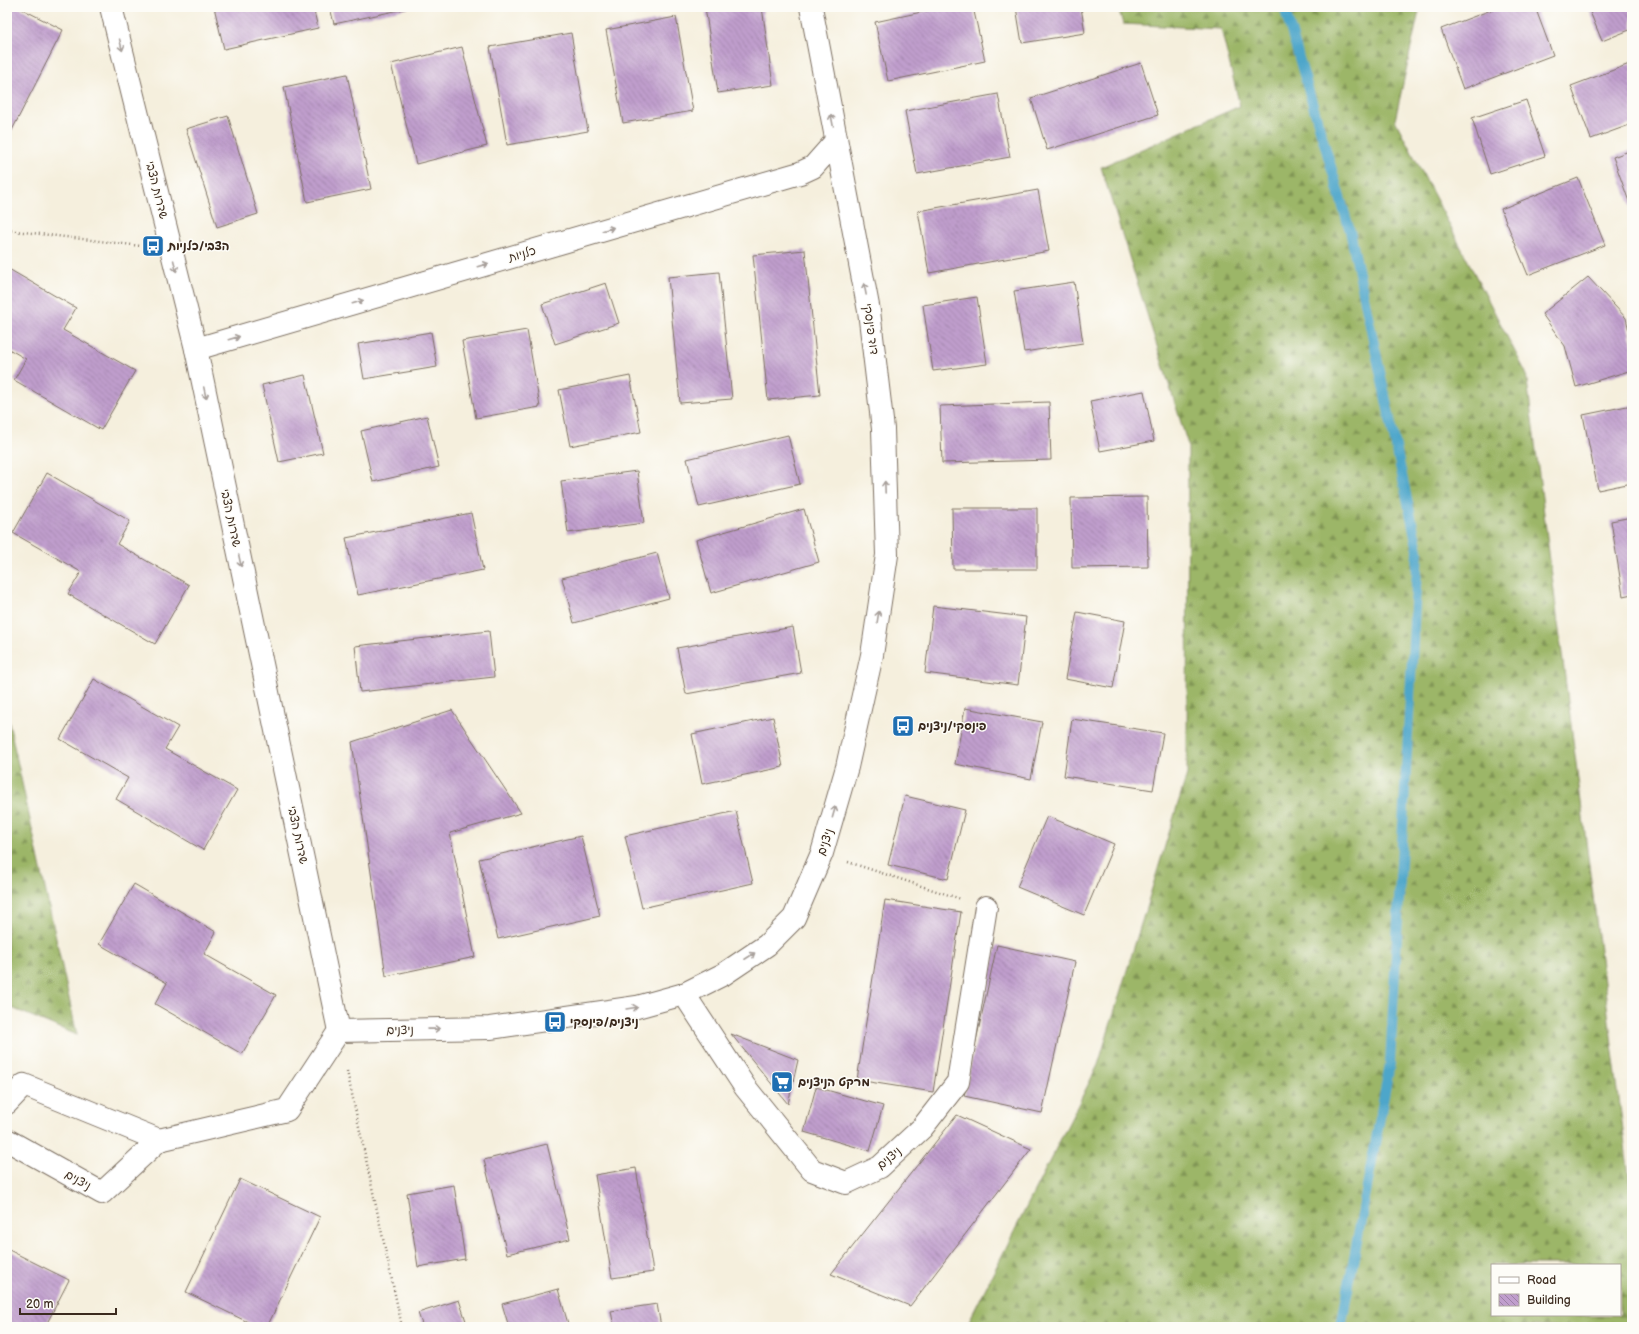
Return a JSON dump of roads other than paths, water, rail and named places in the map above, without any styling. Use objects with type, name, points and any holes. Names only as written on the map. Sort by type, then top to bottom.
[{"type":"street","name":"שדרות הצבי","points":[[111,7],[196,349],[339,1031]]},
{"type":"street","name":"דוד פינסקי","points":[[811,7],[869,312],[884,429],[887,555],[872,655]]},
{"type":"street","name":"כלניות","points":[[196,349],[800,174],[812,166],[836,141]]},
{"type":"street","name":"ניצנים","points":[[7,1140],[102,1193],[159,1140],[288,1110],[339,1031],[490,1028],[637,1008],[684,994],[724,974],[767,945],[794,918],[822,853],[847,767],[872,655]]},
{"type":"street","name":"ניצנים","points":[[684,994],[745,1087],[812,1170],[846,1183],[880,1167],[922,1128],[958,1082],[986,907]]},
{"type":"street","points":[[7,1103],[24,1085],[159,1140]]},
{"type":"waterway","points":[[1284,7],[1350,231],[1418,550],[1390,1064],[1341,1327]]},
{"type":"place","name":"הצבי/כלניות","points":[[153,246]]},
{"type":"place","name":"פינסקי/ניצנים","points":[[903,726]]},
{"type":"place","name":"ניצנים/פינסקי","points":[[555,1022]]},
{"type":"place","name":"מרקט הניצנים","points":[[782,1082]]}]
